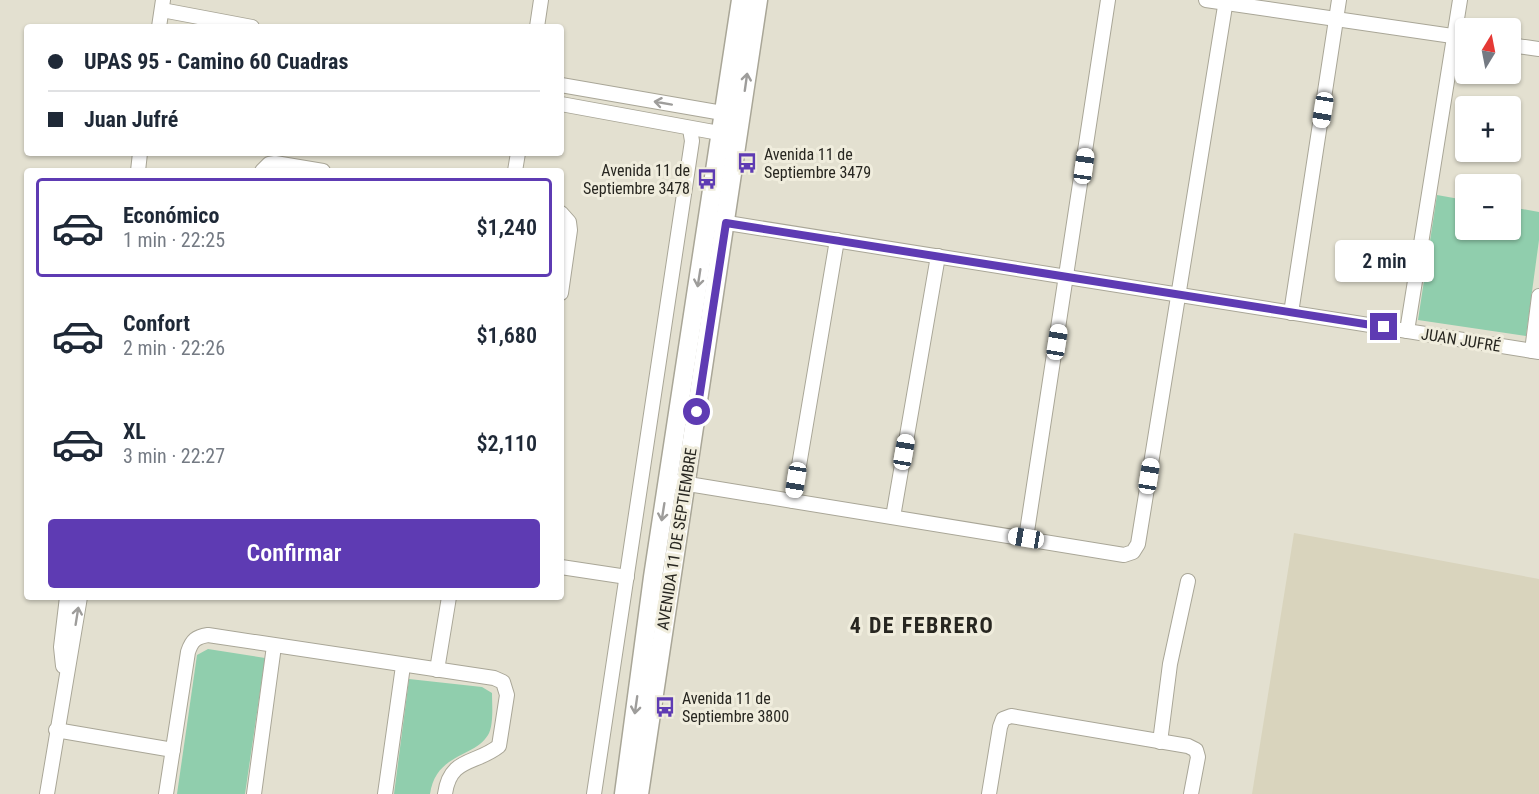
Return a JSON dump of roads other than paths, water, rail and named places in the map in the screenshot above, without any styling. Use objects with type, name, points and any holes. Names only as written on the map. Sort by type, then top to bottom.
[{"type":"main road","name":"AVENIDA 11 DE SEPTIEMBRE","points":[[624,794],[668,481],[741,0]]},
{"type":"main road","name":"AVENIDA 11 DE SEPTIEMBRE","points":[[639,794],[758,0]]},
{"type":"street","points":[[537,24],[541,0]]},
{"type":"street","points":[[1026,538],[1068,277],[1108,0]]},
{"type":"street","points":[[1206,0],[1226,1],[1455,37]]},
{"type":"street","points":[[1291,313],[1339,0]]},
{"type":"street","points":[[1460,0],[1460,18]]},
{"type":"street","points":[[668,481],[1124,555],[1133,552],[1138,544],[1226,1]]},
{"type":"street","points":[[159,24],[162,5],[240,24]]},
{"type":"street","points":[[1521,47],[1539,49]]},
{"type":"street","points":[[1407,331],[1455,66]]},
{"type":"street","points":[[564,86],[742,116]]},
{"type":"street","points":[[564,105],[738,136]]},
{"type":"street","points":[[594,794],[692,141],[690,129]]},
{"type":"street","points":[[265,168],[275,163],[305,168]]},
{"type":"street","points":[[564,216],[569,222],[570,230],[564,272]]},
{"type":"street","name":"JUAN JUFRÉ","points":[[707,220],[1536,351]]},
{"type":"street","points":[[793,501],[837,240]]},
{"type":"street","points":[[893,517],[938,256]]},
{"type":"street","points":[[1536,351],[1539,296]]},
{"type":"street","points":[[564,567],[627,577]]},
{"type":"street","points":[[1160,742],[1170,664],[1188,580]]},
{"type":"street","points":[[64,677],[61,647],[67,600]]},
{"type":"street","points":[[47,794],[64,677],[79,600]]},
{"type":"street","points":[[437,670],[449,600]]},
{"type":"street","points":[[166,794],[191,642],[198,637],[208,635],[494,678],[503,682],[507,695],[499,746],[456,767],[447,780],[445,794]]},
{"type":"street","points":[[254,794],[274,646]]},
{"type":"street","points":[[385,794],[403,666]]},
{"type":"street","points":[[989,794],[1000,727],[1003,719],[1011,716],[1196,750],[1198,757],[1191,794]]},
{"type":"street","points":[[56,730],[173,750]]},
{"type":"place","name":"Avenida 11 de Septiembre 3479","points":[[747,163]]},
{"type":"place","name":"Avenida 11 de Septiembre 3478","points":[[707,179]]},
{"type":"place","name":"Avenida 11 de Septiembre 3800","points":[[665,707]]},
{"type":"district","name":"4 DE FEBRERO","points":[[922,625]]}]
